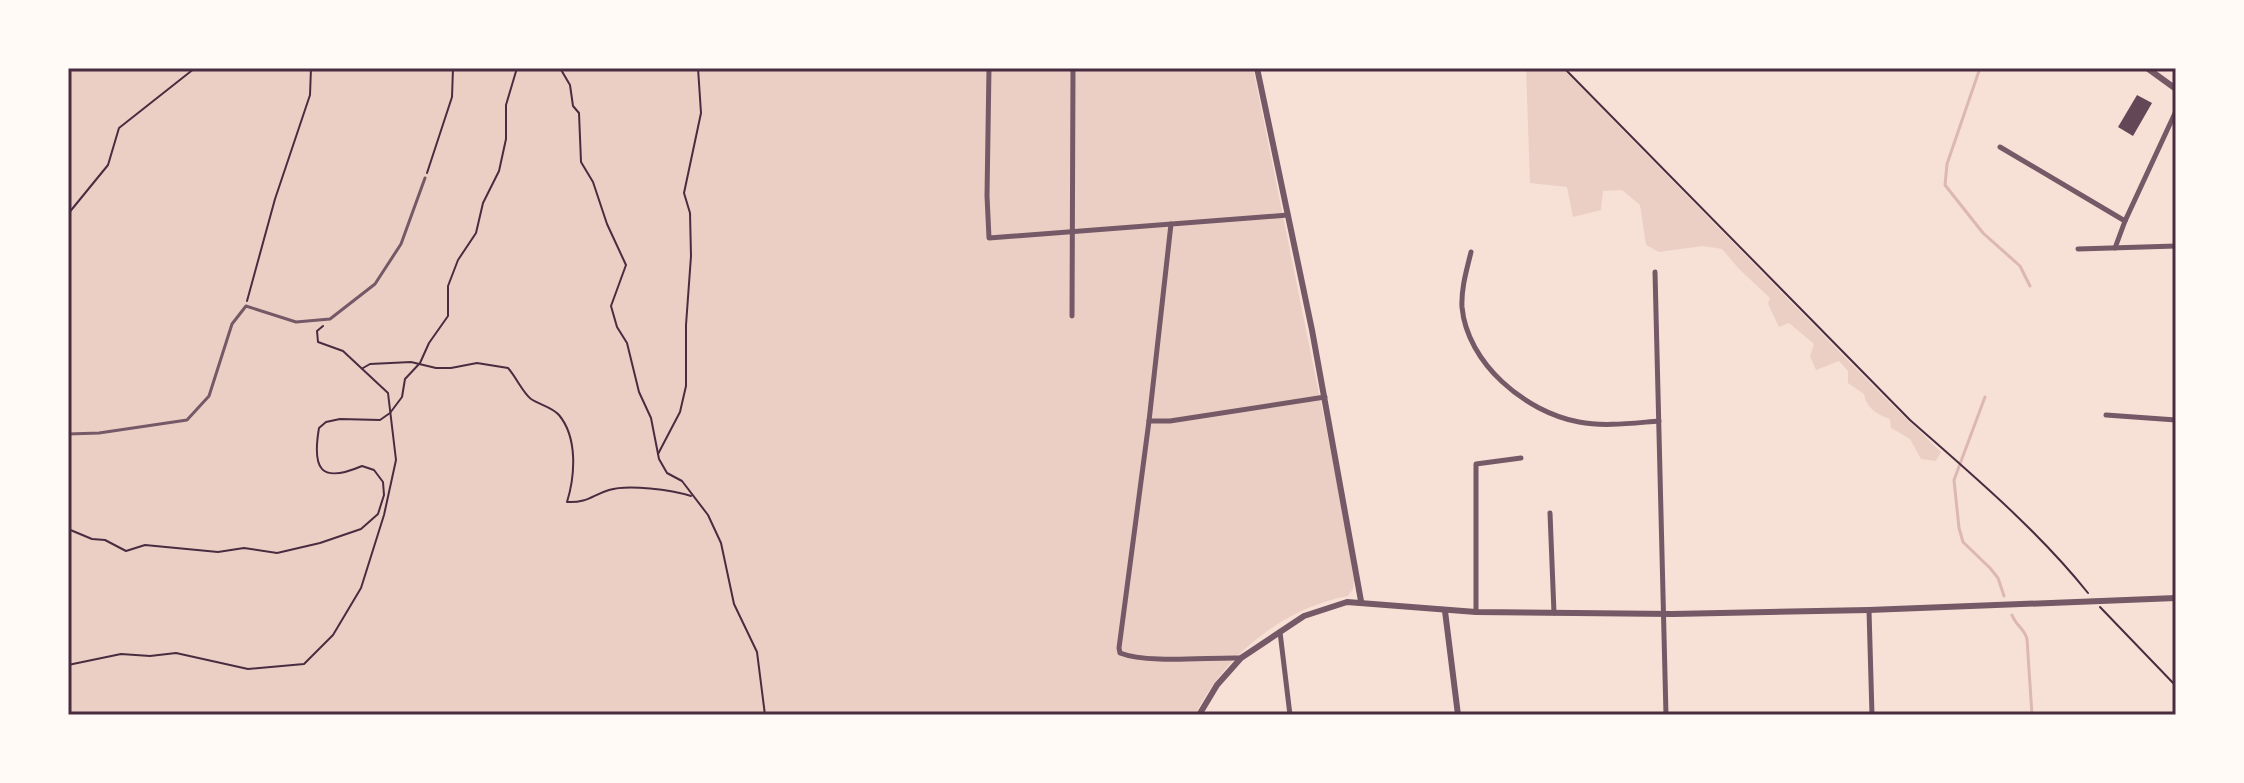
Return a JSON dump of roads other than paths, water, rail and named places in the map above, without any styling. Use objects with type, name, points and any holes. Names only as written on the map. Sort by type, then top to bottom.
[{"type":"street","points":[[989,68],[989,238],[1288,215]]},
{"type":"street","points":[[1072,316],[1073,68]]},
{"type":"street","points":[[1257,68],[1325,397],[1361,601]]},
{"type":"street","points":[[2147,68],[2176,89]]},
{"type":"street","points":[[2115,248],[2176,111]]},
{"type":"street","points":[[2000,147],[2125,221]]},
{"type":"street","points":[[1171,224],[1120,653],[1158,657],[1241,658]]},
{"type":"street","points":[[2078,249],[2176,246]]},
{"type":"street","points":[[1471,252],[1462,294],[1465,325],[1483,361],[1503,381],[1526,400],[1558,417],[1582,423],[1659,421]]},
{"type":"street","points":[[1655,272],[1666,715]]},
{"type":"street","points":[[1149,421],[1170,421],[1325,397]]},
{"type":"street","points":[[2106,415],[2176,420]]},
{"type":"street","points":[[1476,612],[1476,464],[1521,458]]},
{"type":"street","points":[[1550,513],[1554,614]]},
{"type":"street","points":[[1199,715],[1217,685],[1241,658],[1318,610],[1347,602],[1445,611],[1664,614],[1869,610],[2176,598]]},
{"type":"street","points":[[1869,610],[1872,715]]},
{"type":"street","points":[[1445,611],[1458,715]]},
{"type":"street","points":[[1280,632],[1290,715]]},
{"type":"lane","points":[[68,434],[99,433],[187,420],[209,396],[232,324],[246,306],[296,322],[330,319],[375,284],[401,244],[425,178]]},
{"type":"waterway","points":[[1980,68],[1947,164],[1945,185],[1983,233],[2020,266],[2030,286]]},
{"type":"waterway","points":[[1985,397],[1954,480],[1963,542],[1998,578],[2004,596]]},
{"type":"waterway","points":[[2012,615],[2027,639],[2032,715]]}]
